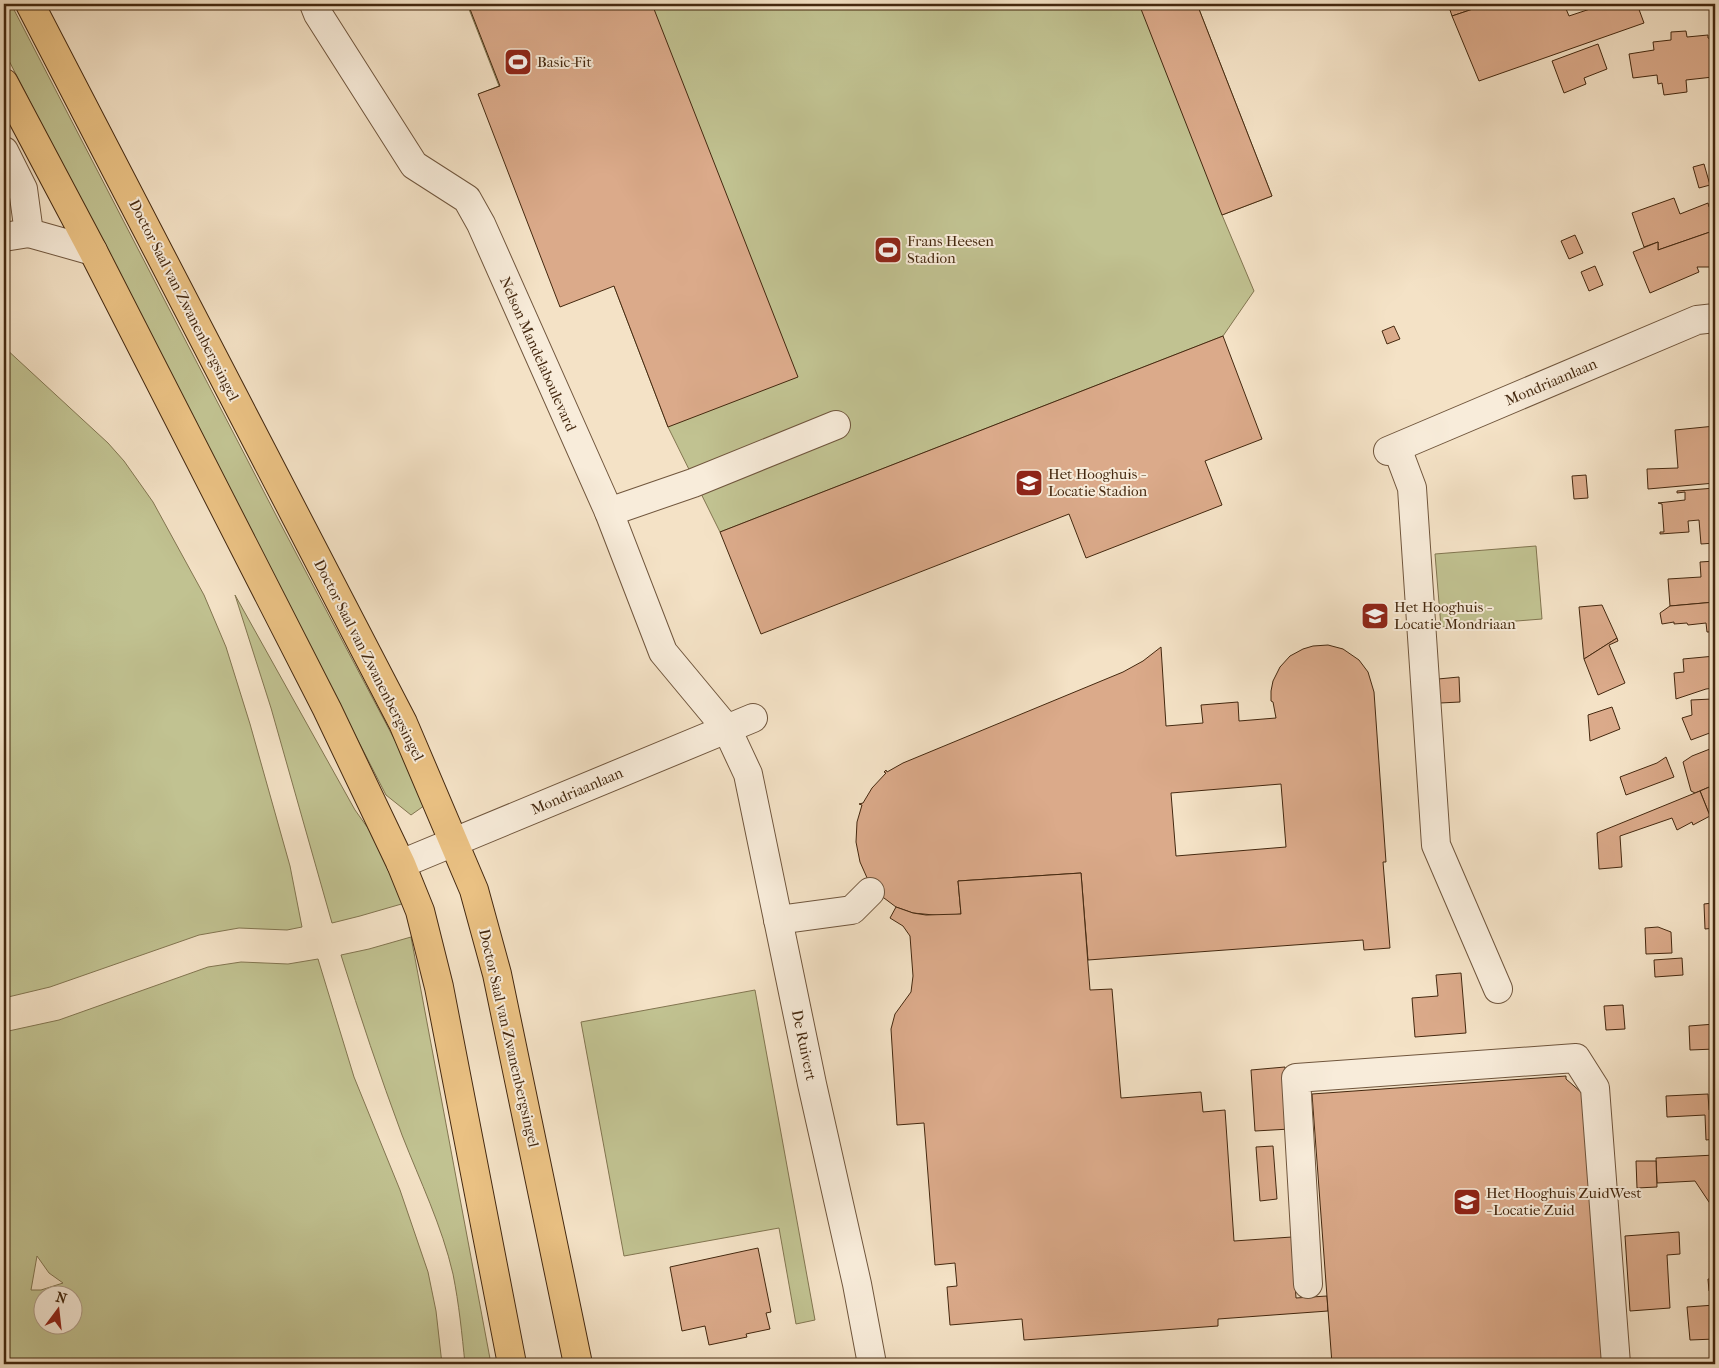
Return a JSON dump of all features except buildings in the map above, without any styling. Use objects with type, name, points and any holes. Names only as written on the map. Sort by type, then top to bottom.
[{"type":"main road","name":"Doctor Saal van Zwanenbergsingel","points":[[30,4],[403,723],[455,842],[474,890],[497,974],[578,1364]]},
{"type":"main road","points":[[4,83],[93,251],[327,709],[401,864],[420,911],[439,987],[512,1364]]},
{"type":"street","name":"Nelson Mandelaboulevard","points":[[314,4],[318,14],[414,165],[467,199],[481,224],[609,512],[663,652],[727,729]]},
{"type":"street","points":[[4,151],[23,189],[17,235],[93,251]]},
{"type":"street","name":"Mondriaanlaan","points":[[1498,988],[1436,845],[1412,488],[1392,450],[1696,320],[1715,318]]},
{"type":"street","points":[[609,512],[692,483],[836,425]]},
{"type":"street","name":"Mondriaanlaan","points":[[401,864],[753,718]]},
{"type":"street","name":"De Ruivert","points":[[727,729],[748,774],[812,1084],[857,1284],[872,1364]]},
{"type":"street","points":[[778,920],[852,910],[870,892]]},
{"type":"street","points":[[1308,1284],[1296,1078],[1576,1058],[1595,1088],[1616,1364]]},
{"type":"green space","points":[[4,4],[11,4],[278,519],[428,803],[411,815],[386,795],[4,51]]},
{"type":"green space","name":"Frans Heesen Stadion","points":[[467,4],[1197,4],[1272,196],[1222,215],[1254,291],[1223,336],[720,532],[668,427],[614,286],[479,94],[499,86]]},
{"type":"green space","points":[[4,347],[108,443],[124,461],[153,502],[204,595],[226,647],[250,724],[290,866],[302,927],[287,930],[239,928],[199,935],[50,987],[4,998]]},
{"type":"green space","points":[[1536,546],[1542,619],[1441,627],[1435,554]]},
{"type":"green space","points":[[235,595],[355,810],[385,852],[405,903],[332,923],[271,708]]},
{"type":"green space","points":[[411,937],[491,1364],[465,1364],[457,1296],[448,1256],[437,1221],[386,1091],[341,955]]},
{"type":"green space","points":[[318,959],[354,1077],[400,1190],[428,1272],[436,1311],[442,1364],[4,1364],[4,1032],[59,1020],[208,967],[241,962],[288,964]]},
{"type":"green space","points":[[755,990],[815,1320],[796,1324],[779,1228],[624,1256],[581,1022]]},
{"type":"place","name":"Basic-Fit","points":[[518,62]]},
{"type":"place","name":"Frans Heesen Stadion","points":[[888,250]]},
{"type":"place","name":"Het Hooghuis - Locatie Stadion","points":[[1029,483]]},
{"type":"place","name":"Het Hooghuis - Locatie Mondriaan","points":[[1375,616]]},
{"type":"place","name":"Het Hooghuis ZuidWest - Locatie Zuid","points":[[1467,1202]]}]
